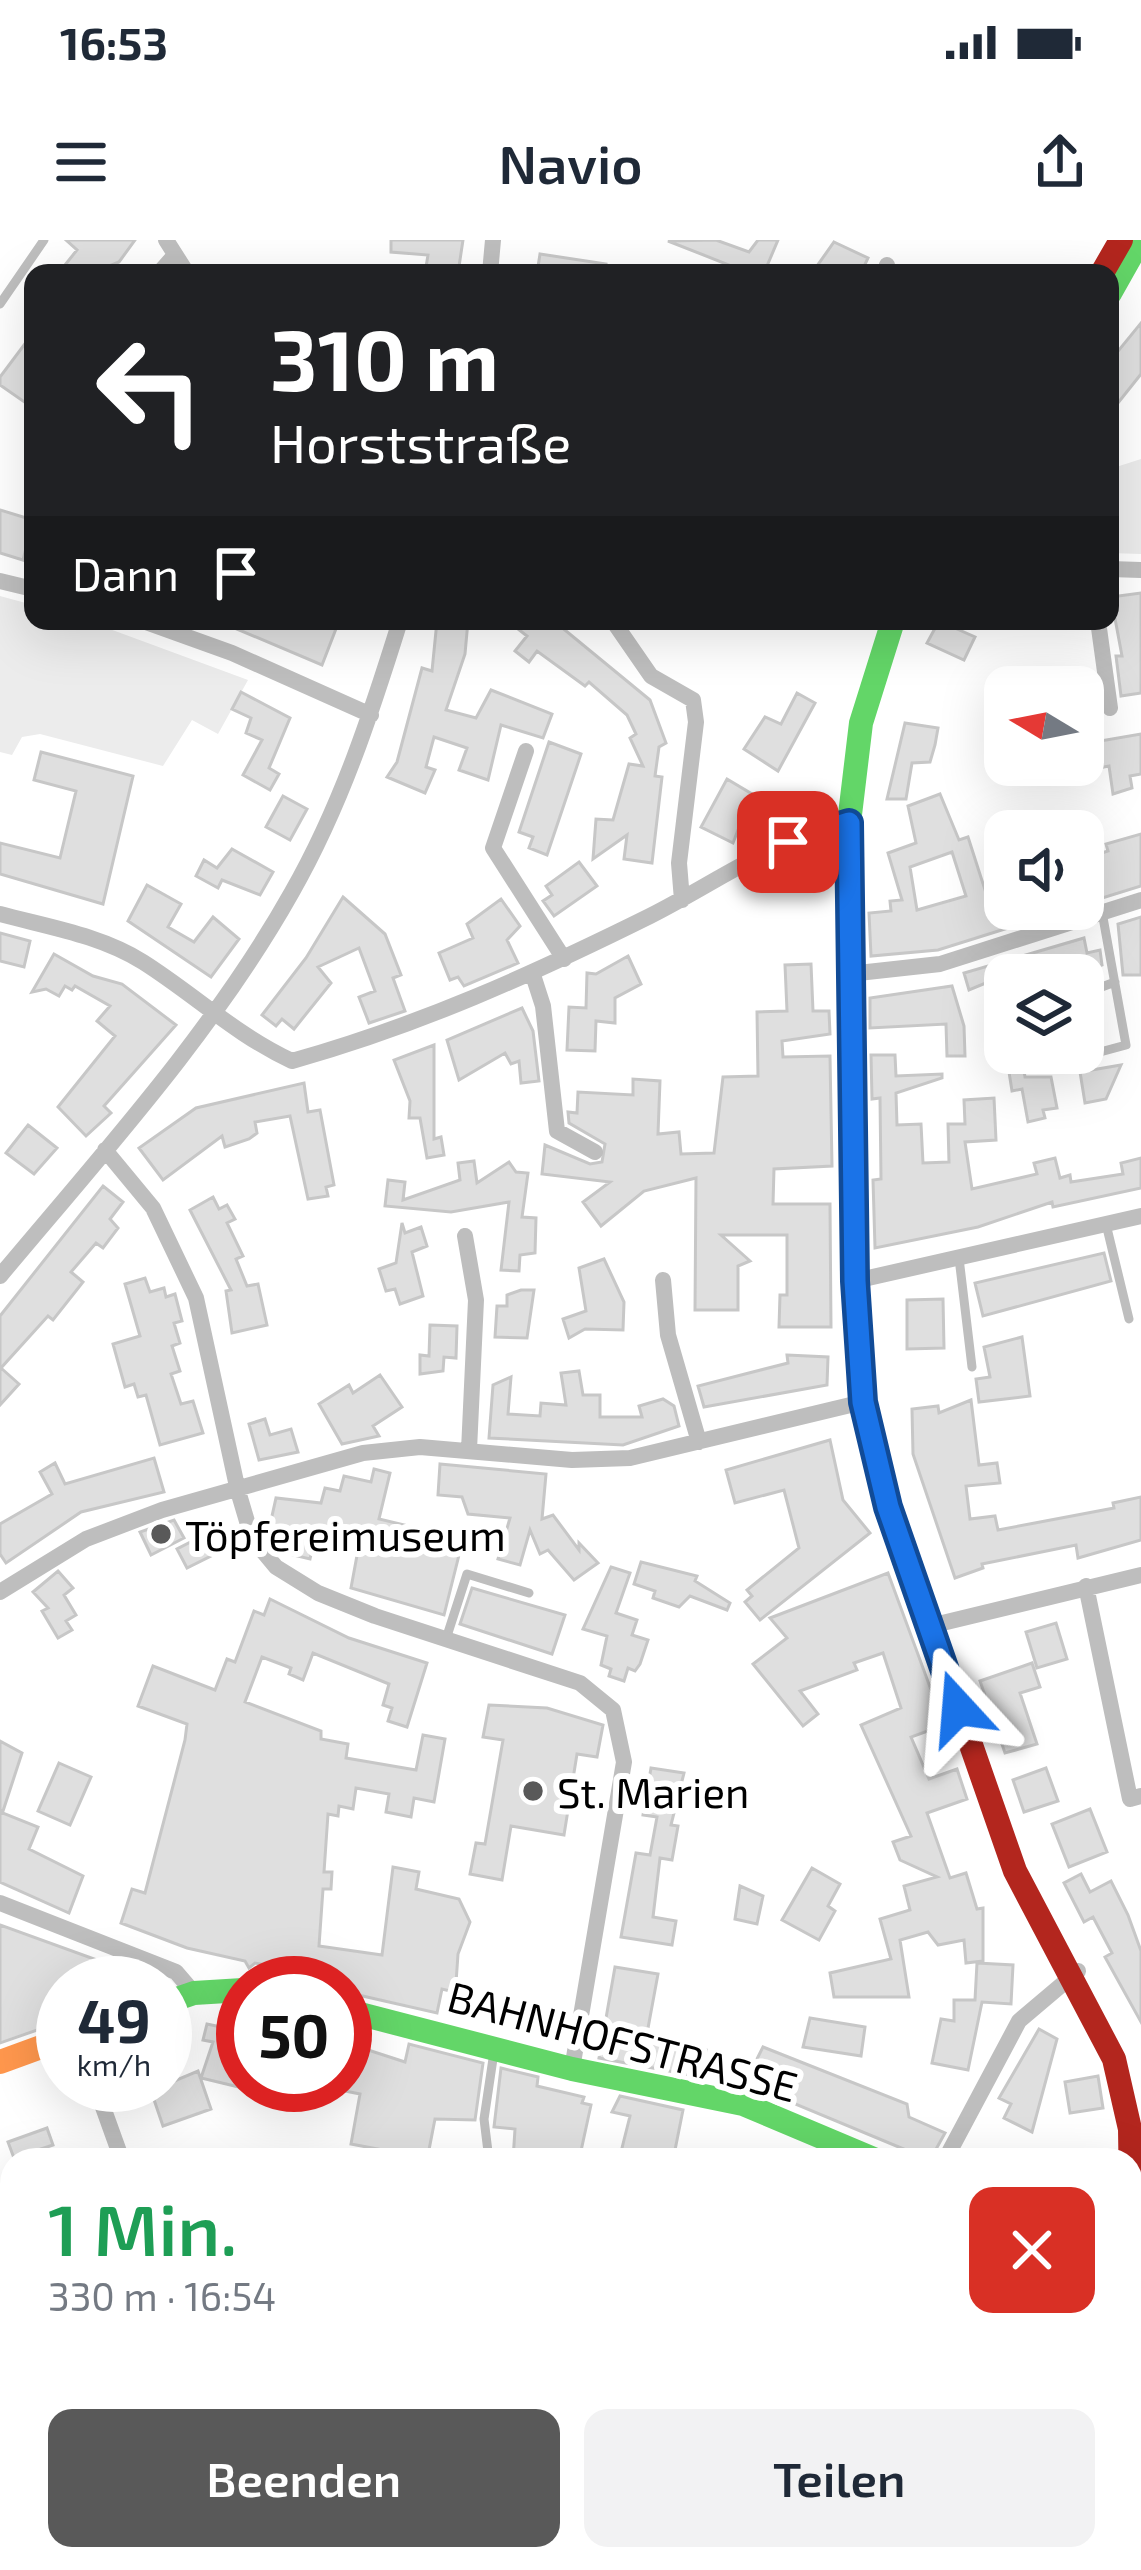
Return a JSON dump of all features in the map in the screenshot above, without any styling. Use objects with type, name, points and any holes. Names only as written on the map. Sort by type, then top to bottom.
[{"type":"main road","points":[[1119,277],[1140,240]]},
{"type":"main road","points":[[890,630],[861,723],[849,823],[855,1281],[863,1402],[888,1507],[1015,1871],[1036,1915],[1120,2041],[1141,2097]]},
{"type":"main road","points":[[1074,1974],[1104,2037],[1124,2095],[1128,2148]]},
{"type":"main road","points":[[194,1993],[216,1992]]},
{"type":"main road","name":"BAHNHOFSTRASSE","points":[[372,2017],[572,2069],[743,2104],[848,2148]]},
{"type":"main road","points":[[0,2062],[36,2049]]},
{"type":"street","points":[[169,630],[232,652],[371,715]]},
{"type":"street","points":[[0,1276],[211,1013],[292,892],[349,774],[397,630]]},
{"type":"street","points":[[619,630],[651,676],[693,700],[696,722],[679,863],[682,900]]},
{"type":"street","points":[[1099,630],[1110,709]]},
{"type":"street","points":[[526,751],[493,848],[564,959]]},
{"type":"street","points":[[0,914],[104,942],[142,962],[245,1039],[292,1061],[402,1030],[533,975],[788,842],[849,823]]},
{"type":"street","points":[[752,864],[848,866]]},
{"type":"street","points":[[1104,911],[1141,899]]},
{"type":"street","points":[[849,974],[940,964],[1046,930]]},
{"type":"street","points":[[533,975],[543,1006],[557,1131],[595,1153]]},
{"type":"street","points":[[105,1150],[154,1208],[196,1298],[238,1491],[252,1538],[276,1567],[318,1593],[580,1683],[613,1710],[623,1762],[572,2069]]},
{"type":"street","points":[[855,1281],[1141,1216]]},
{"type":"street","points":[[465,1236],[476,1300],[469,1450]]},
{"type":"street","points":[[663,1280],[668,1335],[699,1442]]},
{"type":"street","points":[[0,1592],[86,1538],[363,1453],[421,1447],[630,1458],[863,1402]]},
{"type":"street","points":[[930,1626],[1141,1575]]},
{"type":"street","points":[[1086,1586],[1118,1754],[1130,1799],[1141,1796]]},
{"type":"street","points":[[0,1903],[176,1972],[194,1993]]},
{"type":"street","points":[[952,2148],[1018,2020],[1074,1974]]},
{"type":"street","points":[[105,2112],[118,2148]]},
{"type":"lane","points":[[0,304],[24,269]]},
{"type":"lane","points":[[1104,923],[1126,1045],[1104,1051]]},
{"type":"lane","points":[[1104,986],[1115,982]]},
{"type":"lane","points":[[1106,1224],[1129,1318]]},
{"type":"lane","points":[[958,1258],[972,1367]]},
{"type":"lane","points":[[446,1639],[467,1574],[529,1593]]},
{"type":"lane","points":[[488,2148],[484,2120],[495,2047]]},
{"type":"shaded area","points":[[1141,459],[1141,554],[1119,553],[1119,466]]},
{"type":"shaded area","points":[[0,596],[24,603],[24,630],[112,630],[248,680],[218,734],[192,720],[163,766],[40,734],[22,737],[12,755],[0,752]]},
{"type":"building","points":[[66,240],[135,240],[114,264],[66,264],[77,250]]},
{"type":"building","points":[[391,240],[463,240],[459,264],[426,264],[428,255],[391,252]]},
{"type":"building","points":[[716,240],[749,252],[758,240],[778,240],[768,264],[726,264],[668,241]]},
{"type":"building","points":[[834,242],[868,258],[865,264],[818,264]]},
{"type":"building","points":[[540,254],[606,264],[538,264]]},
{"type":"building","points":[[1141,323],[1141,374],[1119,402],[1119,350]]},
{"type":"building","points":[[24,345],[24,402],[0,385],[0,377]]},
{"type":"building","points":[[0,510],[24,517],[23,560],[0,553]]},
{"type":"building","points":[[1141,593],[1141,693],[1121,696],[1116,656],[1122,656],[1119,596]]},
{"type":"building","points":[[239,630],[336,630],[322,665]]},
{"type":"building","points":[[436,630],[467,630],[465,654],[446,710],[476,718],[491,690],[552,714],[543,738],[501,725],[488,780],[459,770],[467,748],[434,737],[426,767],[435,770],[425,793],[387,777],[397,762],[422,668],[432,671]]},
{"type":"building","points":[[519,630],[565,630],[650,700],[666,743],[659,747],[655,776],[662,777],[652,863],[624,859],[627,835],[593,859],[596,819],[613,820],[629,764],[643,766],[630,738],[636,734],[627,715],[589,682],[585,686],[537,651],[529,662],[515,651],[527,636]]},
{"type":"building","points":[[934,630],[959,630],[975,637],[964,660],[927,643]]},
{"type":"building","points":[[241,692],[290,718],[269,768],[279,774],[270,790],[243,775],[262,740],[246,733],[251,718],[232,709]]},
{"type":"building","points":[[797,693],[815,703],[778,771],[744,749],[765,717],[781,724]]},
{"type":"building","points":[[905,723],[938,728],[935,745],[930,762],[912,763],[906,799],[887,799]]},
{"type":"building","points":[[1141,734],[1141,774],[1130,776],[1132,788],[1113,794],[1109,766],[1104,767],[1104,740]]},
{"type":"building","points":[[549,742],[581,754],[547,855],[529,848],[533,837],[519,832]]},
{"type":"building","points":[[41,752],[133,776],[103,904],[0,874],[0,843],[60,858],[76,791],[34,780]]},
{"type":"building","points":[[727,779],[752,794],[733,843],[701,827]]},
{"type":"building","points":[[940,794],[959,840],[968,837],[984,887],[984,930],[1002,930],[938,950],[871,956],[869,913],[891,911],[890,901],[902,900],[888,853],[916,843],[908,806]],"holes":[[[952,852],[966,896],[917,910],[910,867]]]},
{"type":"building","points":[[283,796],[307,809],[290,840],[266,827]]},
{"type":"building","points":[[1141,834],[1141,886],[1104,897],[1106,844]]},
{"type":"building","points":[[232,849],[273,872],[260,895],[222,880],[218,888],[196,876],[204,860],[217,868]]},
{"type":"building","points":[[579,862],[597,886],[554,916],[543,901],[552,895],[546,886]]},
{"type":"building","points":[[147,885],[181,904],[168,927],[194,942],[213,917],[239,939],[211,977],[128,921]]},
{"type":"building","points":[[343,897],[385,934],[401,975],[393,978],[405,1011],[369,1023],[359,997],[375,991],[359,948],[318,967],[331,983],[294,1029],[282,1019],[276,1026],[262,1015],[306,958]]},
{"type":"building","points":[[501,899],[520,926],[507,940],[518,963],[464,986],[458,977],[450,980],[439,953],[473,938],[467,924]]},
{"type":"building","points":[[1141,917],[1141,975],[1123,975],[1118,924]]},
{"type":"building","points":[[0,933],[30,941],[24,967],[0,961]]},
{"type":"building","points":[[1084,938],[1087,953],[1100,950],[1101,954],[1029,954]]},
{"type":"building","points":[[54,954],[93,976],[122,984],[176,1025],[104,1106],[111,1113],[86,1136],[58,1107],[115,1036],[97,1021],[110,1006],[75,986],[72,990],[65,986],[59,996],[46,989],[32,992]]},
{"type":"building","points":[[628,956],[641,984],[615,998],[615,1023],[596,1021],[595,1051],[567,1050],[569,1007],[586,1008],[587,973],[596,974]]},
{"type":"building","points":[[811,964],[813,1011],[829,1011],[830,1034],[782,1041],[783,1057],[830,1056],[832,1166],[774,1169],[773,1204],[830,1204],[831,1327],[779,1327],[780,1295],[787,1295],[787,1235],[721,1235],[750,1261],[738,1266],[738,1310],[695,1310],[696,1178],[644,1191],[601,1226],[583,1202],[610,1182],[542,1174],[545,1145],[590,1164],[602,1162],[605,1144],[569,1123],[568,1112],[577,1113],[578,1092],[633,1095],[633,1079],[660,1081],[658,1134],[679,1132],[681,1154],[714,1153],[723,1077],[758,1076],[757,1012],[787,1011],[785,965]]},
{"type":"building","points":[[984,967],[984,984],[969,990],[964,973]]},
{"type":"building","points":[[952,986],[964,1026],[965,1056],[947,1056],[946,1024],[870,1028],[870,998]]},
{"type":"building","points":[[522,1008],[533,1031],[539,1081],[521,1083],[519,1061],[511,1064],[505,1053],[459,1080],[447,1040]]},
{"type":"building","points":[[434,1045],[434,1139],[441,1137],[444,1155],[427,1158],[420,1118],[409,1118],[410,1101],[394,1060]]},
{"type":"building","points":[[871,1055],[895,1055],[896,1076],[942,1074],[942,1078],[896,1093],[897,1125],[921,1124],[923,1163],[949,1162],[948,1124],[965,1124],[964,1100],[994,1098],[996,1140],[965,1142],[972,1189],[1037,1174],[1034,1163],[1055,1158],[1060,1178],[1070,1175],[1071,1182],[1123,1174],[1121,1163],[1141,1158],[1141,1188],[1053,1207],[1052,1202],[978,1227],[875,1248],[873,1180],[881,1179],[880,1098],[872,1099]]},
{"type":"building","points":[[1121,1065],[1106,1099],[1085,1103],[1080,1074],[1104,1074],[1104,1068]]},
{"type":"building","points":[[1009,1074],[1051,1077],[1057,1108],[1043,1110],[1045,1118],[1028,1122],[1022,1089],[1012,1091]]},
{"type":"building","points":[[304,1083],[308,1112],[320,1110],[334,1185],[326,1187],[328,1196],[308,1199],[290,1116],[255,1122],[257,1133],[225,1147],[222,1136],[163,1180],[139,1148],[196,1108]]},
{"type":"building","points":[[28,1125],[57,1148],[34,1174],[6,1153]]},
{"type":"building","points":[[474,1161],[477,1183],[509,1162],[516,1172],[528,1173],[522,1217],[536,1218],[535,1253],[520,1255],[519,1271],[501,1270],[509,1202],[451,1212],[385,1206],[388,1180],[405,1182],[403,1200],[460,1180],[458,1163]]},
{"type":"building","points":[[103,1186],[123,1202],[110,1219],[118,1228],[103,1248],[96,1243],[71,1272],[83,1282],[53,1320],[48,1316],[1,1368],[19,1384],[0,1405],[0,1316]]},
{"type":"building","points":[[213,1197],[219,1209],[227,1205],[235,1219],[227,1223],[243,1256],[236,1259],[247,1286],[258,1284],[267,1325],[232,1333],[226,1291],[231,1290],[190,1210]]},
{"type":"building","points":[[402,1223],[405,1233],[421,1227],[427,1246],[412,1252],[423,1296],[400,1304],[395,1289],[386,1291],[379,1269],[396,1263]]},
{"type":"building","points":[[1104,1253],[1111,1281],[983,1316],[975,1283]]},
{"type":"building","points":[[604,1259],[624,1302],[623,1330],[585,1329],[569,1338],[563,1319],[586,1311],[579,1268]]},
{"type":"building","points":[[145,1278],[150,1292],[164,1288],[166,1297],[175,1294],[182,1321],[174,1323],[180,1343],[172,1346],[180,1371],[171,1374],[181,1404],[193,1401],[203,1433],[160,1445],[146,1395],[138,1397],[134,1384],[125,1387],[113,1344],[140,1336],[125,1284]]},
{"type":"building","points":[[534,1290],[527,1338],[495,1337],[497,1306],[507,1306],[507,1295]]},
{"type":"building","points":[[943,1299],[944,1348],[907,1349],[907,1300]]},
{"type":"building","points":[[430,1325],[457,1326],[456,1358],[444,1357],[443,1371],[420,1374],[420,1355],[429,1356]]},
{"type":"building","points":[[1022,1337],[1030,1396],[979,1402],[976,1379],[990,1377],[984,1347]]},
{"type":"building","points":[[787,1355],[828,1357],[827,1385],[704,1407],[698,1386],[788,1363]]},
{"type":"building","points":[[579,1371],[583,1395],[600,1395],[600,1417],[642,1417],[639,1406],[663,1399],[674,1406],[679,1426],[623,1445],[489,1438],[493,1385],[511,1377],[508,1414],[540,1416],[541,1403],[566,1405],[561,1373]]},
{"type":"building","points":[[380,1375],[402,1407],[373,1426],[379,1436],[342,1444],[319,1404],[349,1385],[353,1393]]},
{"type":"building","points":[[971,1400],[979,1465],[997,1463],[1000,1483],[966,1486],[970,1519],[995,1516],[998,1530],[1114,1508],[1113,1503],[1141,1497],[1141,1540],[1078,1558],[1076,1545],[982,1564],[983,1568],[955,1578],[913,1454],[912,1409],[938,1406],[939,1413]]},
{"type":"building","points":[[265,1419],[270,1435],[291,1429],[298,1452],[259,1460],[249,1424]]},
{"type":"building","points":[[830,1440],[843,1500],[870,1533],[760,1620],[745,1602],[752,1596],[747,1590],[799,1548],[784,1490],[735,1503],[726,1470]]},
{"type":"building","points":[[154,1458],[164,1492],[81,1512],[6,1563],[0,1554],[0,1524],[52,1494],[40,1472],[55,1463],[65,1484]]},
{"type":"building","points":[[440,1464],[546,1474],[542,1519],[553,1515],[579,1550],[579,1543],[598,1563],[574,1580],[548,1550],[540,1554],[530,1530],[520,1565],[498,1559],[510,1518],[468,1514],[462,1497],[438,1495]]},
{"type":"building","points":[[374,1469],[390,1473],[379,1519],[463,1539],[444,1615],[351,1588],[358,1550],[346,1547],[349,1535],[317,1527],[310,1559],[293,1555],[296,1545],[268,1534],[276,1498],[321,1503],[325,1488],[340,1491],[344,1476],[371,1482]]},
{"type":"building","name":"Töpfereimuseum","points":[[174,1520],[184,1538],[151,1555],[140,1532]]},
{"type":"building","name":"Töpfereimuseum","points":[[218,1528],[227,1548],[187,1568],[177,1549]]},
{"type":"building","points":[[641,1562],[697,1576],[695,1581],[730,1603],[727,1610],[690,1596],[679,1607],[653,1598],[655,1591],[634,1584]]},
{"type":"building","points":[[611,1567],[630,1573],[616,1613],[637,1620],[632,1635],[648,1640],[640,1664],[635,1671],[628,1668],[624,1681],[609,1676],[611,1669],[601,1665],[607,1636],[583,1629]]},
{"type":"building","points":[[58,1571],[73,1588],[64,1595],[76,1615],[66,1621],[72,1630],[58,1638],[42,1611],[48,1608],[33,1592]]},
{"type":"building","points":[[888,1573],[944,1725],[911,1737],[929,1779],[957,1769],[967,1799],[927,1813],[950,1878],[966,1873],[977,1909],[983,1908],[983,1961],[966,1963],[964,1940],[938,1945],[928,1932],[900,1940],[909,1997],[834,1997],[830,1973],[891,1959],[880,1919],[910,1910],[904,1886],[937,1877],[900,1860],[893,1842],[911,1836],[861,1725],[901,1708],[883,1653],[854,1663],[857,1670],[800,1691],[818,1714],[803,1726],[753,1664],[787,1638],[770,1618]]},
{"type":"building","points":[[472,1588],[565,1615],[552,1654],[460,1624]]},
{"type":"building","points":[[270,1599],[349,1638],[427,1663],[407,1727],[388,1721],[392,1708],[383,1705],[389,1684],[313,1653],[303,1680],[289,1674],[291,1668],[262,1657],[245,1702],[321,1731],[321,1739],[348,1744],[346,1758],[416,1770],[423,1735],[445,1739],[434,1802],[414,1798],[411,1817],[386,1812],[389,1794],[356,1788],[353,1809],[339,1806],[338,1816],[328,1814],[324,1872],[332,1872],[331,1889],[323,1889],[319,1946],[382,1955],[393,1867],[419,1872],[416,1889],[459,1899],[470,1922],[458,1954],[456,1983],[450,1991],[442,1989],[437,2013],[372,1998],[372,1956],[223,1956],[121,1923],[132,1889],[145,1893],[187,1724],[138,1706],[153,1666],[215,1690],[227,1659],[235,1662],[254,1611],[264,1615]]},
{"type":"building","points":[[1056,1623],[1067,1659],[1037,1668],[1026,1632]]},
{"type":"building","points":[[1032,1663],[1040,1687],[1020,1693],[1037,1744],[1005,1753],[980,1681]]},
{"type":"building","name":"St. Marien","points":[[489,1705],[547,1708],[603,1725],[597,1757],[577,1754],[564,1835],[511,1826],[502,1880],[470,1874],[476,1843],[485,1844],[503,1740],[483,1737]]},
{"type":"building","points":[[0,1741],[22,1753],[3,1811],[0,1810]]},
{"type":"building","points":[[59,1763],[91,1777],[70,1825],[38,1811]]},
{"type":"building","points":[[651,1768],[684,1773],[671,1825],[678,1826],[672,1860],[660,1858],[653,1917],[676,1921],[672,1945],[621,1937],[636,1853],[650,1855],[657,1817],[643,1815]]},
{"type":"building","points":[[1046,1768],[1058,1801],[1024,1812],[1013,1780]]},
{"type":"building","points":[[1090,1809],[1107,1852],[1069,1867],[1052,1824]]},
{"type":"building","points":[[0,1812],[38,1827],[29,1849],[83,1876],[69,1913],[0,1882]]},
{"type":"building","points":[[812,1868],[840,1884],[828,1906],[835,1911],[819,1940],[782,1920]]},
{"type":"building","points":[[1081,1874],[1090,1892],[1111,1881],[1128,1915],[1141,1951],[1141,2022],[1105,1957],[1112,1953],[1093,1917],[1084,1922],[1064,1883]]},
{"type":"building","points":[[740,1886],[763,1896],[757,1924],[735,1919]]},
{"type":"building","points":[[0,1925],[86,1956],[36,1956],[36,2030],[0,2043]]},
{"type":"building","points":[[977,1963],[1013,1965],[1011,2004],[982,2002],[968,2070],[932,2063],[941,2019],[954,2021],[954,2000],[975,2000]]},
{"type":"building","points":[[615,1967],[658,1974],[646,2039],[706,2050],[701,2077],[599,2058]]},
{"type":"building","points":[[810,2018],[865,2027],[861,2056],[803,2047]]},
{"type":"building","points":[[207,2024],[216,2026],[216,2082],[201,2078],[213,2042],[203,2040]]},
{"type":"building","points":[[1039,2029],[1057,2039],[1032,2132],[1004,2118],[1011,2104],[999,2098]]},
{"type":"building","points":[[409,2044],[483,2063],[475,2120],[435,2119],[429,2148],[351,2144],[357,2112],[372,2112],[372,2051],[405,2062]]},
{"type":"building","points":[[763,2047],[907,2104],[909,2117],[945,2133],[937,2148],[901,2148],[745,2083]]},
{"type":"building","points":[[501,2068],[538,2077],[537,2086],[584,2097],[582,2103],[591,2105],[582,2148],[514,2148],[515,2129],[494,2127]]},
{"type":"building","points":[[198,2071],[211,2109],[163,2126],[158,2112],[192,2112],[192,2074]]},
{"type":"building","points":[[1098,2076],[1103,2108],[1070,2113],[1065,2082]]},
{"type":"building","points":[[620,2096],[683,2110],[675,2148],[622,2148],[630,2116],[612,2112]]},
{"type":"building","points":[[47,2128],[53,2145],[10,2148],[8,2142]]},
{"type":"traffic: fast","points":[[1119,277],[1140,240]]},
{"type":"traffic: fast","points":[[855,1274],[849,823],[861,723],[890,630]]},
{"type":"traffic: fast","points":[[192,1994],[216,1992]]},
{"type":"traffic: fast","points":[[372,2017],[572,2069],[743,2104],[848,2148]]},
{"type":"traffic: slow","points":[[0,2062],[36,2049]]},
{"type":"traffic: jam","points":[[1107,264],[1121,240]]},
{"type":"traffic: jam","points":[[855,1274],[863,1402],[888,1507],[1015,1871],[1114,2059],[1130,2148]]},
{"type":"place","name":"Töpfereimuseum","points":[[161,1534]]},
{"type":"place","name":"St. Marien","points":[[533,1791]]},
{"type":"route","points":[[788,842],[849,823],[855,1281],[863,1402],[888,1507],[958,1708]]}]
